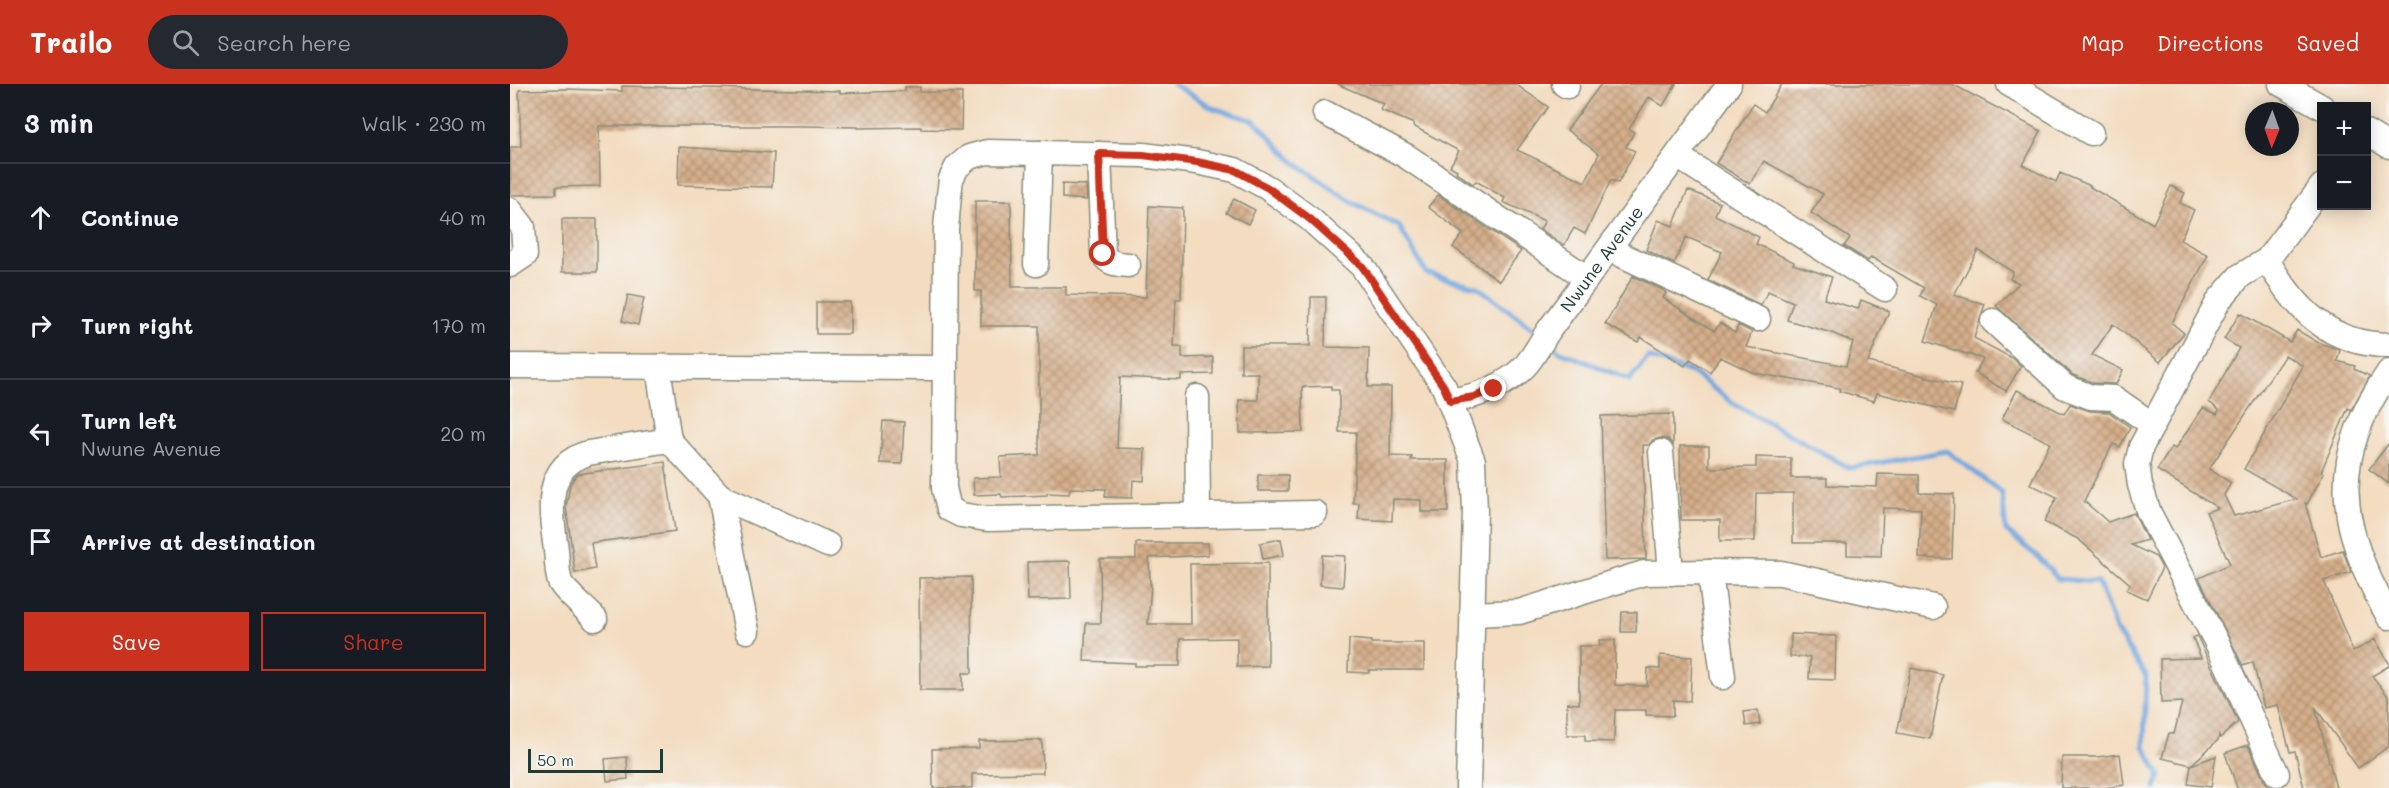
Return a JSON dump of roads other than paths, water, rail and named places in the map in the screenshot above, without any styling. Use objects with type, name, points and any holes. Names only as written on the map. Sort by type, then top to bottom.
[{"type":"street","name":"Nwune Avenue","points":[[1450,401],[1474,397],[1494,389],[1525,366],[1548,330],[1728,84]]},
{"type":"street","points":[[2009,84],[2091,133]]},
{"type":"street","points":[[2280,84],[2317,103]]},
{"type":"street","points":[[1325,113],[1406,156],[1587,278]]},
{"type":"street","points":[[2371,135],[2389,146]]},
{"type":"street","points":[[1315,513],[987,519],[961,515],[949,509],[944,488],[946,229],[951,179],[957,167],[969,157],[987,152],[1143,155],[1235,170],[1268,188],[1310,219],[1362,266],[1444,387],[1473,461],[1475,510],[1468,788]]},
{"type":"street","points":[[1035,264],[1040,153]]},
{"type":"street","points":[[1099,154],[1103,254],[1112,263],[1128,265]]},
{"type":"street","points":[[1677,156],[1885,289]]},
{"type":"street","points":[[2277,774],[2218,645],[2149,513],[2140,485],[2137,464],[2141,447],[2219,300],[2240,276],[2267,260],[2317,193]]},
{"type":"street","points":[[510,210],[523,227],[525,255],[510,265]]},
{"type":"street","points":[[1609,249],[1758,319]]},
{"type":"street","points":[[2267,260],[2296,304],[2311,318],[2349,338],[2371,345],[2389,345]]},
{"type":"street","points":[[1994,321],[2065,387],[2091,397],[2114,398],[2153,425]]},
{"type":"street","points":[[510,366],[945,368]]},
{"type":"street","points":[[658,367],[669,440],[720,496],[828,545]]},
{"type":"street","points":[[2389,372],[2376,391],[2359,428],[2348,462],[2345,490],[2347,513],[2361,561],[2389,617]]},
{"type":"street","points":[[1197,398],[1198,515]]},
{"type":"street","points":[[595,619],[561,582],[550,506],[557,474],[565,464],[588,453],[669,440]]},
{"type":"street","points":[[1661,452],[1671,573]]},
{"type":"street","points":[[720,496],[747,631]]},
{"type":"street","points":[[1710,572],[1722,677]]},
{"type":"street","points":[[1472,614],[1519,612],[1644,573],[1781,573],[1933,607]]},
{"type":"waterway","points":[[1173,84],[1213,108],[1255,121],[1294,162],[1350,201],[1399,226],[1426,273],[1478,287],[1539,333]]},
{"type":"waterway","points":[[1548,341],[1559,351],[1630,380],[1648,357],[1693,373],[1733,403],[1850,468],[1947,451],[2002,493],[2006,531],[2038,557],[2058,579],[2098,582],[2117,632],[2146,676],[2144,746],[2160,775],[2155,788]]}]
